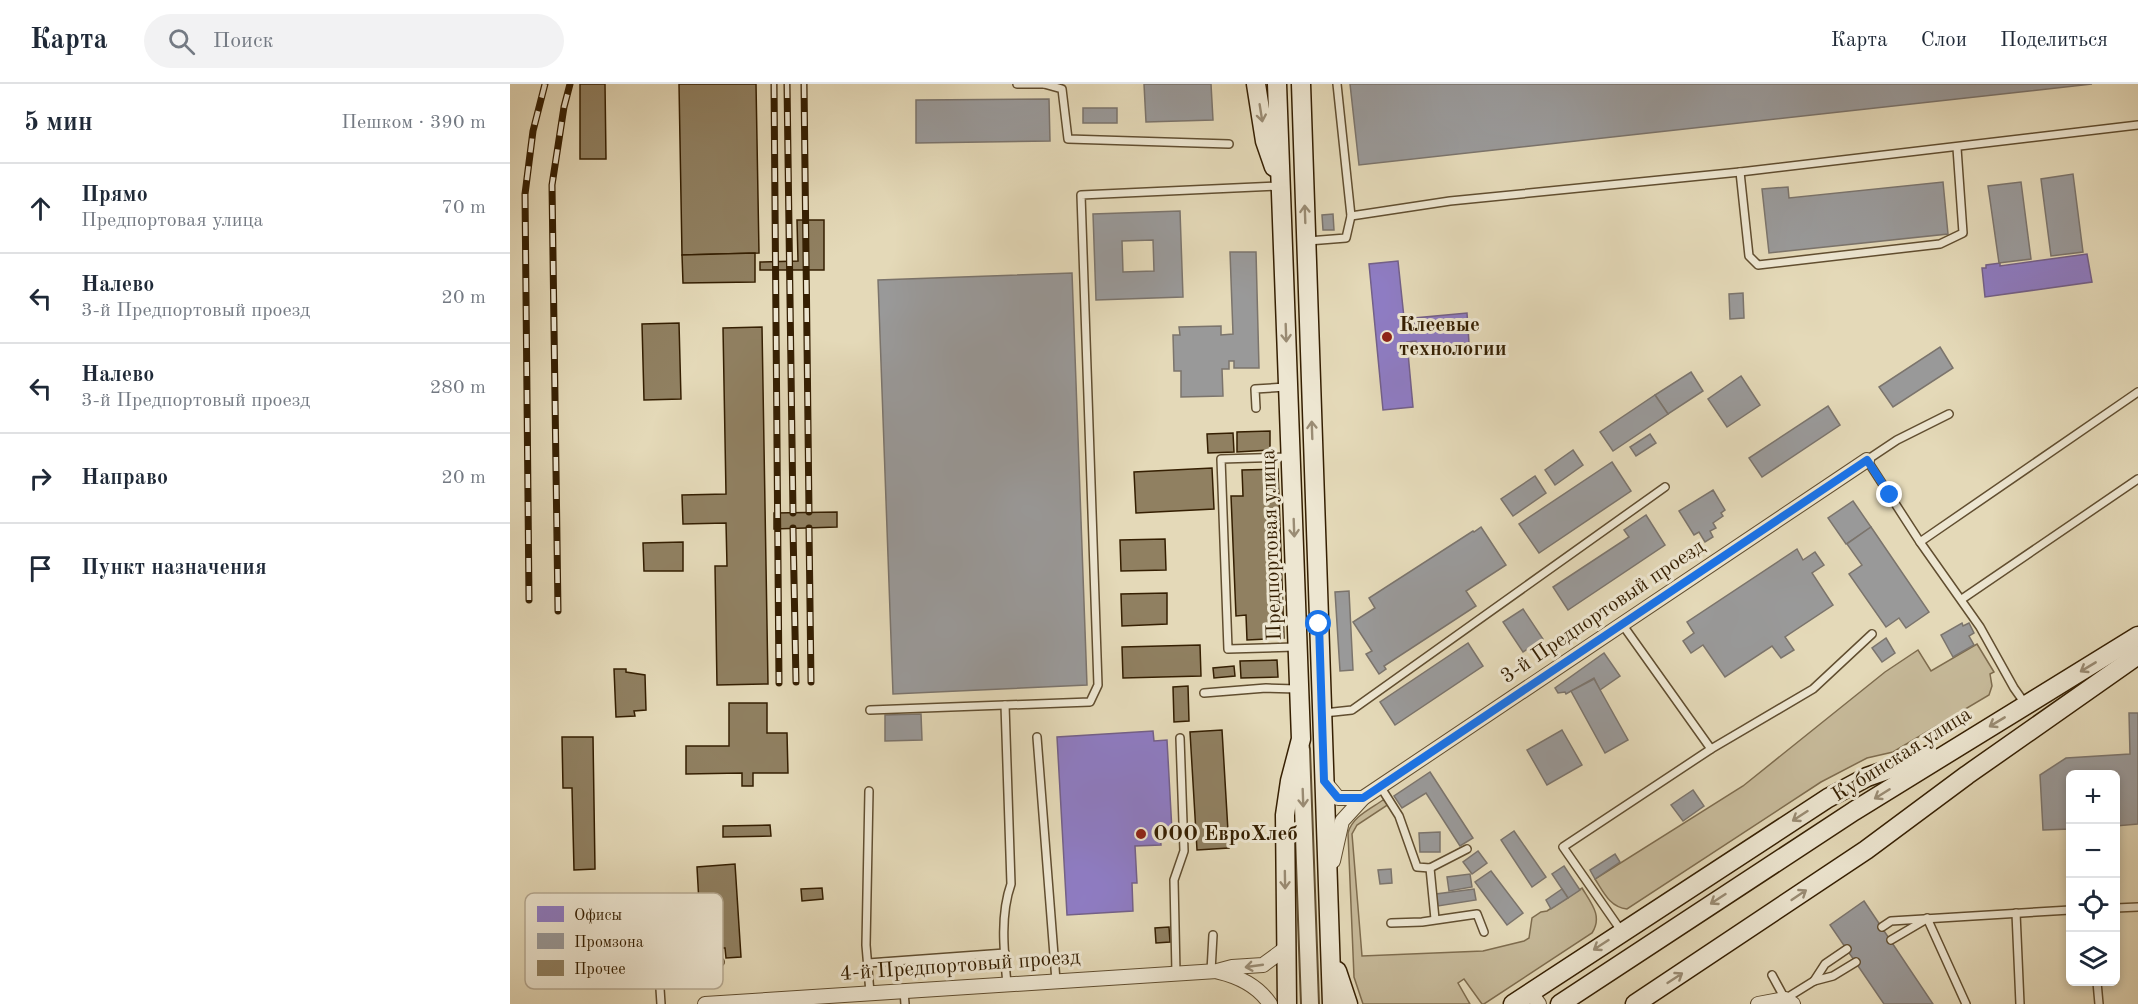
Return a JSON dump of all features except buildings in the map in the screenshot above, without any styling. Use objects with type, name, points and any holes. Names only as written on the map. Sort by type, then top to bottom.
[{"type":"main road","points":[[1256,84],[1265,141],[1281,186]]},
{"type":"main road","name":"Предпортовая улица","points":[[1277,84],[1301,739]]},
{"type":"main road","name":"Предпортовая улица","points":[[1301,84],[1332,1004]]},
{"type":"main road","name":"Кубинская улица","points":[[1560,1004],[1692,916],[1967,740],[2138,636]]},
{"type":"main road","points":[[1635,1004],[1866,850],[1976,768],[2138,655]]},
{"type":"main road","points":[[1287,1004],[1285,815],[1290,781],[1301,739]]},
{"type":"main road","points":[[1513,1004],[1535,998],[1622,932],[1850,785],[1967,740]]},
{"type":"main road","points":[[1330,950],[1348,1004]]},
{"type":"street","name":"3-й Предпортовый проезд","points":[[1328,886],[1338,831],[1342,821],[1363,798],[1867,460]]},
{"type":"street","name":"Предпортовая улица","points":[[1301,739],[1310,1004]]},
{"type":"street","points":[[1324,781],[1338,798],[1363,798]]},
{"type":"street","name":"4-й Предпортовый проезд","points":[[705,1004],[870,993],[904,997],[1007,984],[1214,971],[1263,965],[1286,948]]},
{"type":"street","points":[[1214,971],[1240,978],[1260,992],[1270,1004]]},
{"type":"street","points":[[1758,1004],[1788,1002]]},
{"type":"lane","points":[[1017,84],[1044,84],[1062,89],[1068,140],[1229,144]]},
{"type":"lane","points":[[1305,241],[1347,238],[1351,216],[1337,84]]},
{"type":"lane","points":[[1351,216],[1450,201],[1740,172],[2138,125]]},
{"type":"lane","points":[[1740,172],[1749,256],[1758,265],[1940,244],[1963,234],[1957,148]]},
{"type":"lane","points":[[870,710],[1090,702],[1098,685],[1081,195],[1281,186]]},
{"type":"lane","points":[[1256,408],[1255,389],[1288,387]]},
{"type":"lane","points":[[1920,542],[2138,392]]},
{"type":"lane","points":[[1949,414],[1897,440],[1867,460],[1920,542],[1962,599],[2026,705]]},
{"type":"lane","points":[[1291,457],[1221,459],[1228,649],[1298,647]]},
{"type":"lane","points":[[1962,599],[2138,478]]},
{"type":"lane","points":[[1322,713],[1352,711],[1665,487]]},
{"type":"lane","points":[[1622,624],[1711,749]]},
{"type":"lane","points":[[1622,932],[1563,847],[1711,749],[1813,689],[1872,634]]},
{"type":"lane","points":[[1204,693],[1266,688],[1299,689]]},
{"type":"lane","points":[[1005,705],[1011,884],[1005,900],[1007,984]]},
{"type":"lane","points":[[1037,737],[1056,981]]},
{"type":"lane","points":[[1176,973],[1174,880],[1184,851],[1180,738]]},
{"type":"lane","points":[[1380,786],[1399,816],[1417,867],[1430,868],[1467,849]]},
{"type":"lane","points":[[869,791],[866,945],[870,993]]},
{"type":"lane","points":[[1430,868],[1435,919]]},
{"type":"lane","points":[[2120,908],[2138,907]]},
{"type":"lane","points":[[1882,927],[1892,921],[2066,910]]},
{"type":"lane","points":[[2016,913],[2020,1004]]},
{"type":"lane","points":[[1391,922],[1422,922],[1478,914],[1484,932]]},
{"type":"lane","points":[[1891,940],[1927,918]]},
{"type":"lane","points":[[1927,918],[1966,1004]]},
{"type":"lane","points":[[1213,935],[1214,971]]},
{"type":"lane","points":[[1772,975],[1788,1002],[1814,981],[1825,964],[1847,949]]},
{"type":"lane","points":[[868,963],[1005,953]]},
{"type":"lane","points":[[1814,981],[1833,975],[1856,962]]},
{"type":"lane","points":[[2097,986],[2099,1004]]},
{"type":"lane","points":[[660,989],[661,1004]]},
{"type":"shaded area","points":[[1977,644],[1994,672],[1990,674],[1992,686],[1989,695],[1893,752],[1867,758],[1821,782],[1627,909],[1612,902],[1601,889],[1595,879],[1743,786],[1885,672],[1918,650],[1931,671]]},
{"type":"shaded area","points":[[1383,800],[1389,804],[1357,825],[1352,834],[1362,956],[1483,951],[1524,941],[1529,938],[1532,918],[1582,888],[1596,915],[1592,933],[1484,1004],[1464,979],[1458,983],[1470,1004],[1363,1004],[1354,977],[1348,833],[1357,818]]},
{"type":"railway","points":[[529,600],[525,194],[533,131],[545,84]]},
{"type":"railway","points":[[558,611],[552,185],[564,107],[570,84]]},
{"type":"railway","points":[[774,84],[779,683]]},
{"type":"railway","points":[[787,84],[793,513]]},
{"type":"railway","points":[[804,84],[809,512]]},
{"type":"railway","points":[[793,528],[796,682]]},
{"type":"railway","points":[[809,528],[811,682]]},
{"type":"place","name":"Клеевые технологии","points":[[1387,337]]},
{"type":"place","name":"ООО ЕвроХлеб","points":[[1141,834]]},
{"type":"route","points":[[1319,624],[1324,781],[1338,798],[1363,798],[1867,460],[1890,495]]}]
